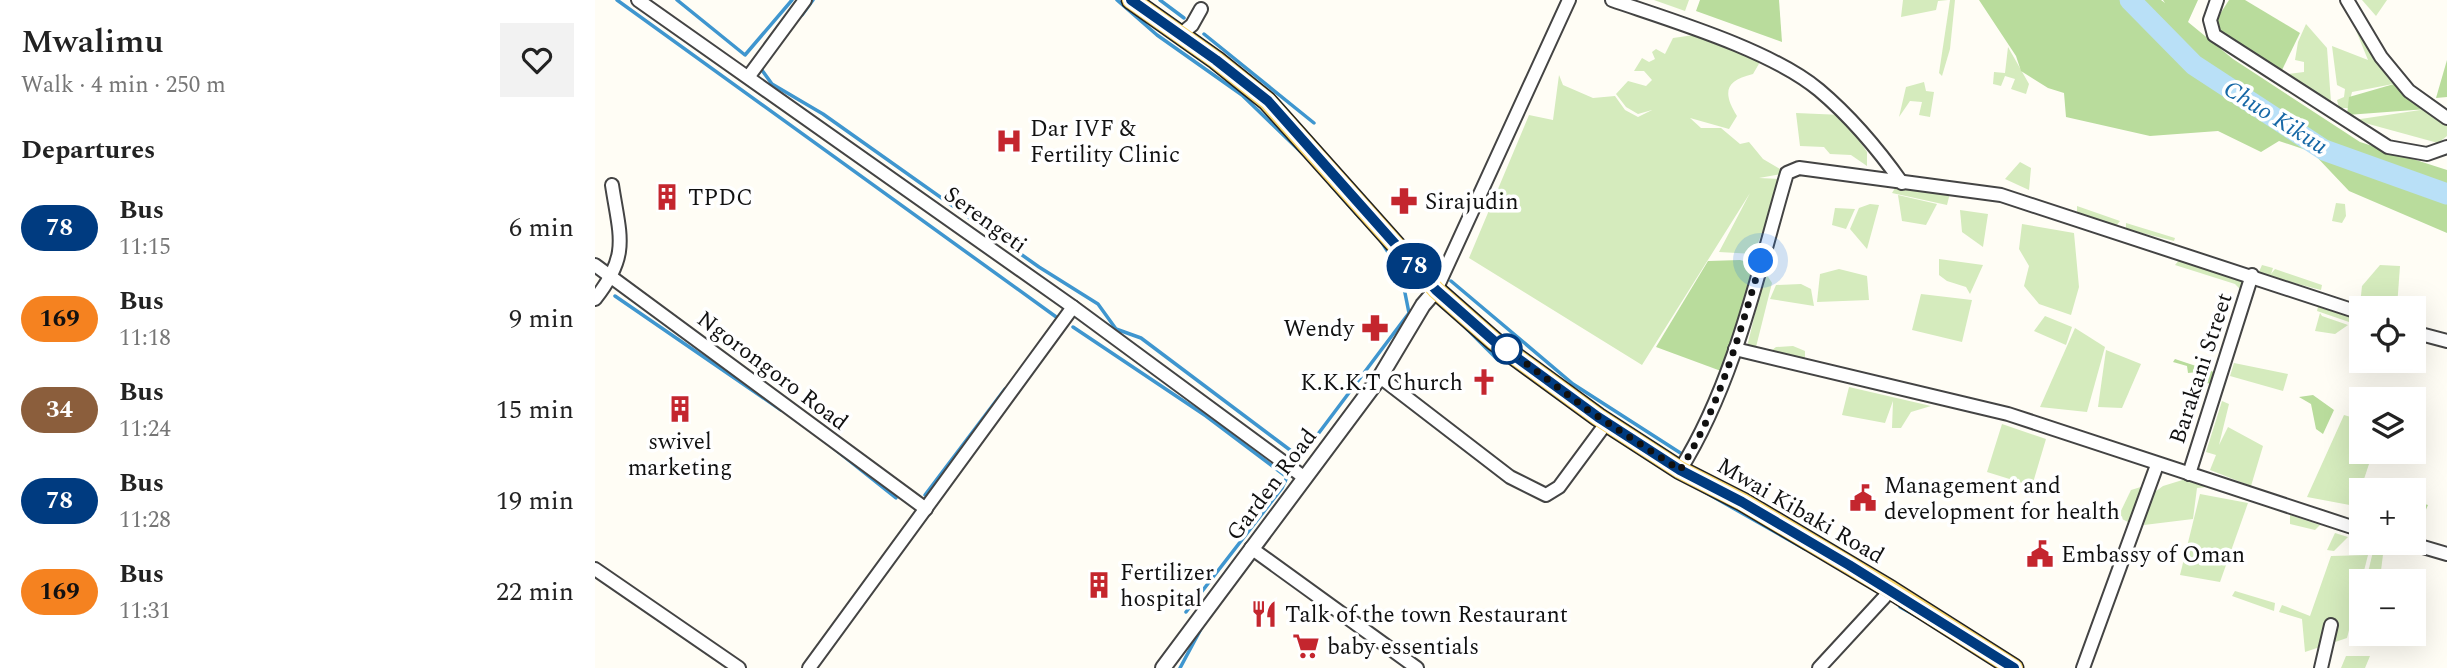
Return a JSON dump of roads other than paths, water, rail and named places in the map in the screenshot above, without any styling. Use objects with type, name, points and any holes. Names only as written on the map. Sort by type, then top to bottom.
[{"type":"main road","name":"Mwai Kibaki Road","points":[[1131,0],[1181,34],[1268,101],[1436,290],[1494,341],[1607,422],[1680,470],[1742,502],[1891,590],[2014,668]]},
{"type":"street","name":"Serengeti","points":[[638,0],[1073,307],[1305,478]]},
{"type":"street","points":[[749,76],[805,0]]},
{"type":"street","points":[[1436,290],[1569,0]]},
{"type":"street","points":[[1612,0],[1741,47],[1818,89],[1855,124],[1902,183]]},
{"type":"street","points":[[2217,0],[2210,20],[2214,35],[2356,127],[2397,150],[2427,154],[2447,147]]},
{"type":"street","points":[[2347,0],[2381,57],[2409,91],[2447,118]]},
{"type":"street","points":[[1181,34],[1192,25],[1201,9]]},
{"type":"street","points":[[1680,470],[1692,450],[1735,349],[1787,173],[1806,168],[2001,195],[2349,309]]},
{"type":"street","points":[[595,299],[613,277],[619,260],[621,243],[612,185]]},
{"type":"street","name":"Ngorongoro Road","points":[[595,265],[926,509]]},
{"type":"street","name":"Barakani Street","points":[[2189,474],[2252,275]]},
{"type":"street","name":"Garden Road","points":[[1163,668],[1380,377],[1423,305],[1436,290]]},
{"type":"street","points":[[809,668],[1073,307]]},
{"type":"street","points":[[2426,335],[2447,341]]},
{"type":"street","points":[[1735,349],[2008,414],[2349,526]]},
{"type":"street","points":[[1380,377],[1510,477],[1546,495],[1559,487],[1607,422]]},
{"type":"street","points":[[2083,668],[2157,465]]},
{"type":"street","points":[[1251,548],[1417,668]]},
{"type":"street","points":[[2426,548],[2447,554]]},
{"type":"street","points":[[595,569],[739,668]]},
{"type":"street","points":[[1819,668],[1891,590]]},
{"type":"street","points":[[2321,668],[2331,625]]},
{"type":"waterway","points":[[617,0],[1059,319]]},
{"type":"waterway","points":[[677,0],[745,55],[792,0]]},
{"type":"waterway","points":[[802,15],[813,0]]},
{"type":"waterway","points":[[1117,0],[1157,35],[1242,95],[1304,155]]},
{"type":"waterway","points":[[1160,0],[1184,18]]},
{"type":"waterway","name":"Chuo Kikuu","points":[[2130,0],[2194,65],[2324,150],[2447,194]]},
{"type":"waterway","points":[[1204,34],[1314,123]]},
{"type":"waterway","points":[[759,66],[772,84],[823,114],[1039,267],[1098,304],[1116,329],[1141,338],[1298,456],[1309,446],[1409,313],[1400,268]]},
{"type":"waterway","points":[[1330,184],[1360,218]]},
{"type":"waterway","points":[[1381,241],[1396,265],[1418,285]]},
{"type":"waterway","points":[[1451,281],[1573,384],[1682,454]]},
{"type":"waterway","points":[[615,296],[781,410]]},
{"type":"waterway","points":[[1462,324],[1498,360]]},
{"type":"waterway","points":[[1073,327],[1206,416],[1287,477],[1282,488],[1186,612]]},
{"type":"waterway","points":[[925,495],[1005,389]]},
{"type":"waterway","points":[[827,443],[896,498]]},
{"type":"waterway","points":[[1703,491],[1805,549]]},
{"type":"waterway","points":[[1900,607],[1920,618]]},
{"type":"waterway","points":[[1180,668],[1202,627]]},
{"type":"place","name":"Dar IVF & Fertility Clinic","points":[[1009,141]]},
{"type":"place","name":"TPDC","points":[[667,197]]},
{"type":"place","name":"Sirajudin","points":[[1404,201]]},
{"type":"place","name":"Wendy","points":[[1375,328]]},
{"type":"place","name":"K.K.K.T Church","points":[[1484,382]]},
{"type":"place","name":"swivel marketing","points":[[680,409]]},
{"type":"place","name":"Management and development for health","points":[[1863,498]]},
{"type":"place","name":"Embassy of Oman","points":[[2040,554]]},
{"type":"place","name":"Fertilizer hospital","points":[[1099,585]]},
{"type":"place","name":"Talk of the town Restaurant","points":[[1264,614]]},
{"type":"place","name":"baby essentials","points":[[1306,646]]}]
